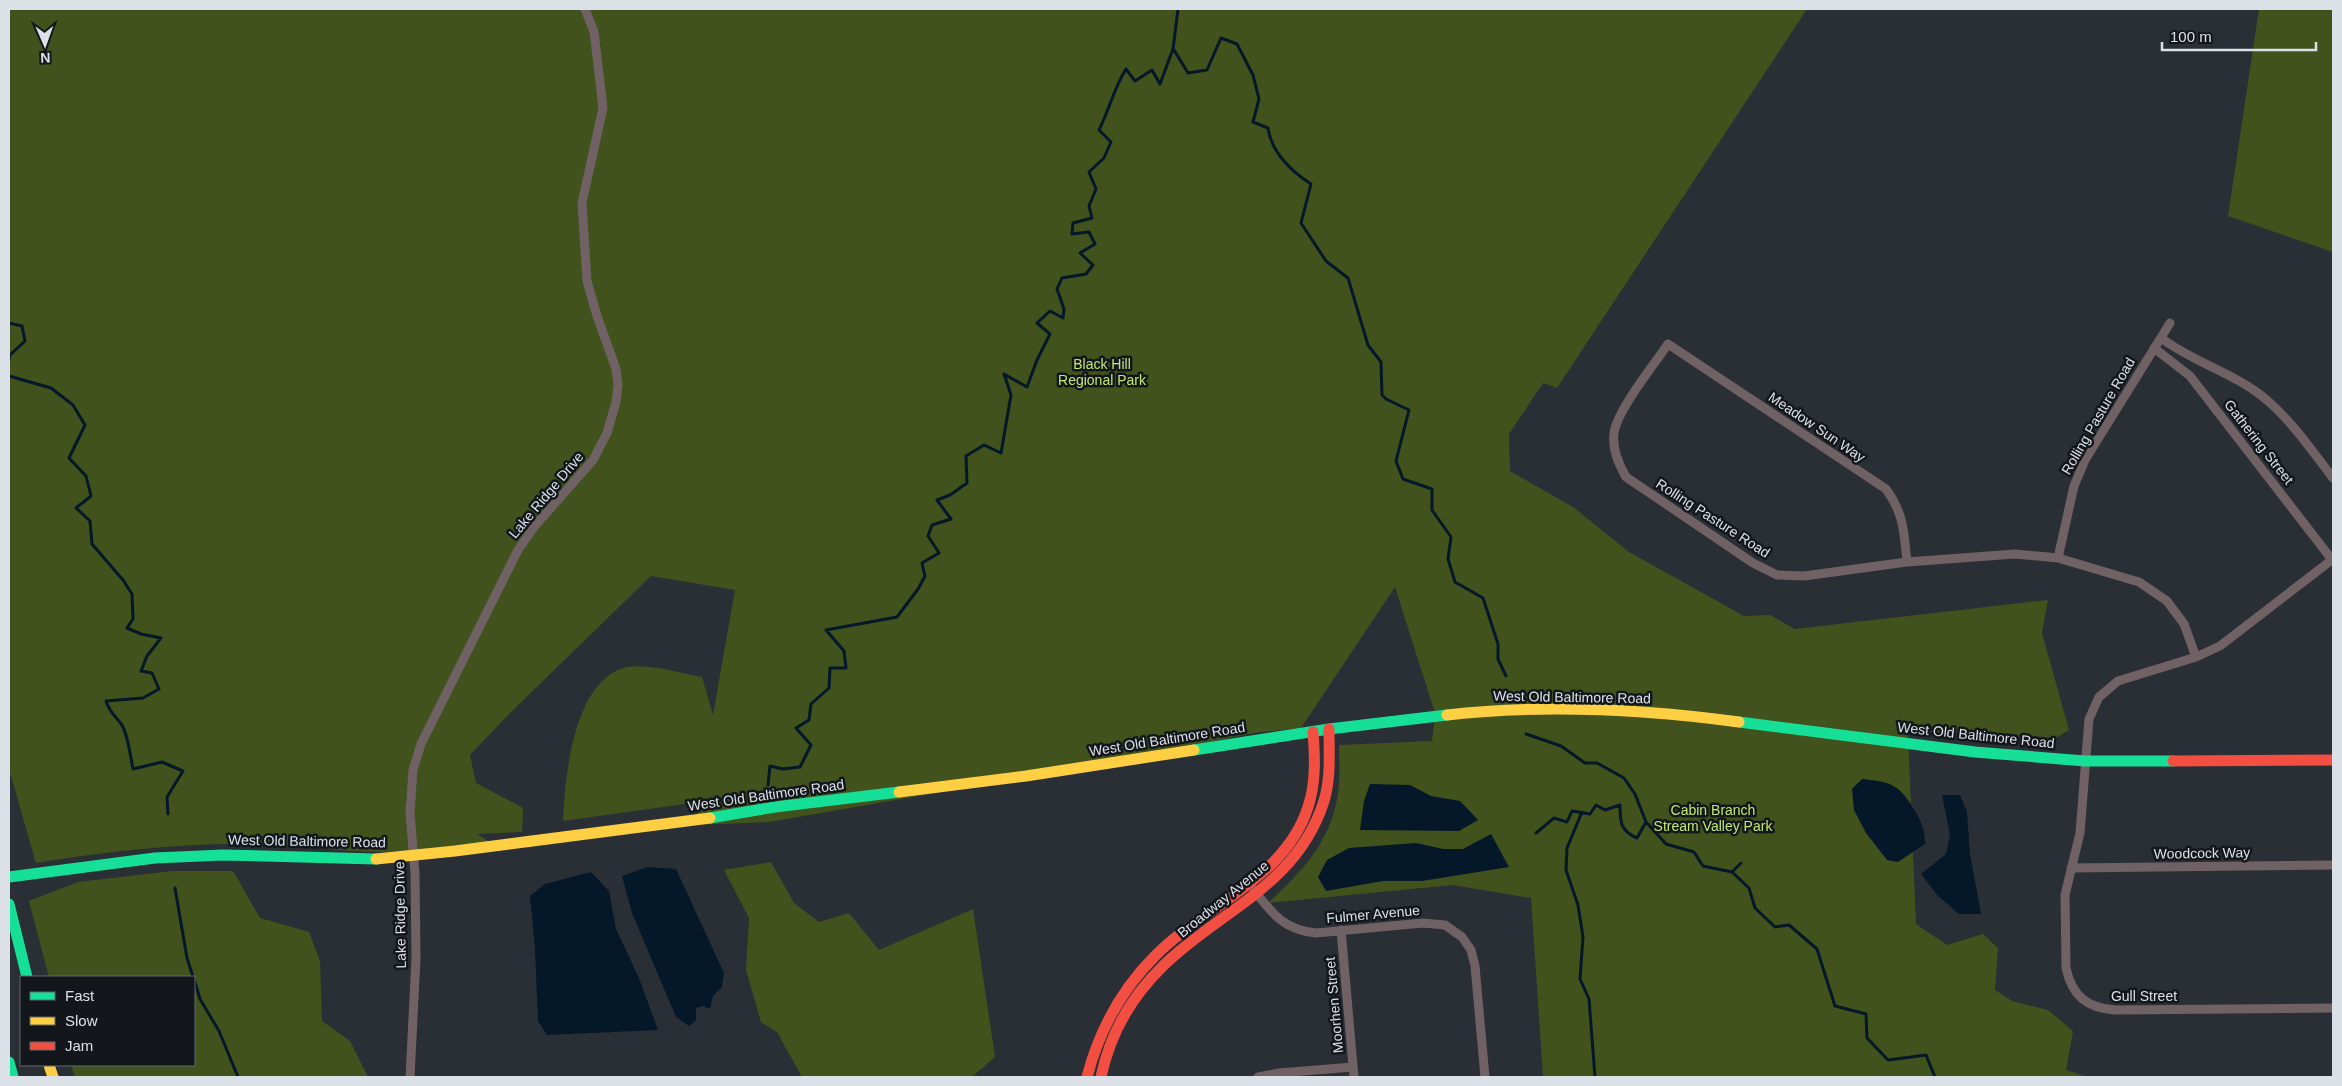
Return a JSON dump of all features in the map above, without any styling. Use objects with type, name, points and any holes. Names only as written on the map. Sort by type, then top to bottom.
[{"type":"main road","name":"West Old Baltimore Road","points":[[9,877],[155,858],[223,855],[372,859],[591,835],[775,807],[1026,776],[1329,729],[1500,709],[1649,712],[1975,752],[2084,761],[2265,762],[2333,760]]},
{"type":"main road","name":"Broadway Avenue","points":[[1101,1077],[1112,1038],[1128,1006],[1160,968],[1280,873],[1295,858],[1306,842],[1317,822],[1325,800],[1328,775],[1329,729]]},
{"type":"main road","name":"Broadway Avenue","points":[[1088,1077],[1104,1024],[1128,989],[1156,956],[1248,883],[1284,849],[1304,817],[1314,780],[1313,732]]},
{"type":"main road","points":[[9,905],[27,976]]},
{"type":"main road","points":[[9,1062],[13,1077]]},
{"type":"street","name":"Lake Ridge Drive","points":[[410,1077],[416,959],[410,813],[413,770],[421,744],[433,718],[518,550],[534,527],[583,474],[602,445],[616,402],[616,369],[587,281],[582,204],[602,108],[594,32],[585,9]]},
{"type":"street","name":"Rolling Pasture Road","points":[[2058,558],[2074,486],[2081,469],[2170,323]]},
{"type":"street","name":"Gathering Street","points":[[2161,338],[2179,352],[2231,376],[2269,401],[2302,437],[2333,478]]},
{"type":"street","name":"Rolling Pasture Road","points":[[1668,344],[1619,417],[1614,432],[1617,461],[1626,477],[1753,564],[1777,575],[1804,576],[1907,562],[2015,554],[2058,558],[2139,582],[2167,601],[2184,624],[2196,657]]},
{"type":"street","name":"Meadow Sun Way","points":[[1668,344],[1886,490],[1897,504],[1903,520],[1907,562]]},
{"type":"street","name":"Gathering Street","points":[[2154,348],[2190,376],[2333,560]]},
{"type":"street","name":"Gull Street","points":[[2333,560],[2220,646],[2196,657],[2118,681],[2099,697],[2089,720],[2084,761],[2080,833],[2065,895],[2066,968],[2073,989],[2087,1004],[2115,1010],[2333,1008]]},
{"type":"street","name":"Woodcock Way","points":[[2071,868],[2333,865]]},
{"type":"street","name":"Fulmer Avenue","points":[[1248,883],[1280,920],[1302,932],[1316,933],[1423,923],[1445,925],[1462,936],[1471,950],[1475,966],[1485,1077]]},
{"type":"street","name":"Moorhen Street","points":[[1341,930],[1354,1077]]},
{"type":"street","points":[[1258,1077],[1279,1073],[1353,1067]]},
{"type":"green space","name":"Black Hill Regional Park","points":[[9,9],[1807,9],[1557,388],[1543,383],[1509,434],[1510,471],[1573,507],[1629,552],[1744,616],[1770,615],[1795,629],[2048,600],[2042,633],[2069,730],[2056,738],[1973,731],[1908,734],[1916,924],[1947,945],[1983,934],[1998,948],[1995,990],[2012,1001],[2048,1010],[2073,1031],[2066,1070],[2088,1077],[1545,1077],[1543,1076],[1531,898],[1453,885],[1268,903],[1306,864],[1325,836],[1336,803],[1339,778],[1339,745],[1432,741],[1435,713],[1395,587],[1301,728],[1254,733],[1079,768],[769,822],[696,825],[699,802],[563,821],[566,781],[575,734],[593,692],[606,677],[623,668],[641,666],[702,677],[713,715],[735,590],[651,576],[511,712],[470,755],[476,783],[523,808],[522,832],[477,834],[493,844],[411,851],[370,852],[277,845],[217,844],[96,854],[36,863],[9,769]]},
{"type":"green space","points":[[2259,9],[2333,9],[2333,252],[2228,216]]},
{"type":"green space","points":[[771,862],[794,903],[819,922],[849,913],[879,950],[973,909],[995,1057],[972,1077],[802,1077],[777,1032],[761,1022],[746,970],[749,918],[724,870]]},
{"type":"green space","points":[[172,871],[233,871],[260,918],[309,932],[320,961],[322,1021],[350,1041],[368,1077],[75,1077],[71,1066],[195,1066],[195,976],[49,976],[29,901],[78,882]]},
{"type":"water","points":[[1862,779],[1894,786],[1905,795],[1921,823],[1925,844],[1898,862],[1887,860],[1866,833],[1854,810],[1852,789]]},
{"type":"water","points":[[1370,784],[1410,785],[1431,796],[1460,801],[1478,820],[1459,831],[1360,830],[1364,801]]},
{"type":"water","points":[[1942,795],[1960,795],[1967,812],[1970,854],[1981,914],[1959,914],[1938,896],[1921,874],[1946,854],[1950,835]]},
{"type":"water","points":[[1491,834],[1509,867],[1422,881],[1383,881],[1326,891],[1318,877],[1327,860],[1349,848],[1416,843],[1443,849],[1463,849]]},
{"type":"water","points":[[648,867],[676,869],[724,973],[722,987],[713,996],[710,1009],[703,1006],[696,1008],[696,1020],[689,1026],[676,1017],[632,913],[622,876]]},
{"type":"water","points":[[591,872],[609,891],[616,929],[639,978],[658,1030],[547,1035],[538,1021],[535,949],[530,896],[545,884]]},
{"type":"waterway","points":[[768,785],[770,766],[783,769],[800,767],[811,745],[796,728],[809,720],[811,704],[829,688],[830,668],[846,668],[844,651],[826,630],[897,617],[918,589],[925,576],[922,563],[939,553],[928,536],[932,525],[951,519],[937,500],[950,495],[967,483],[966,456],[984,445],[1001,453],[1011,395],[1004,374],[1027,387],[1037,360],[1050,334],[1037,323],[1050,311],[1063,318],[1064,309],[1057,289],[1062,278],[1086,274],[1093,265],[1080,253],[1095,244],[1089,232],[1072,234],[1073,223],[1092,218],[1089,206],[1096,189],[1089,172],[1104,158],[1111,142],[1099,130],[1126,69],[1135,81],[1152,70],[1160,84],[1173,49],[1178,9]]},
{"type":"waterway","points":[[1174,50],[1188,73],[1207,70],[1221,38],[1237,44],[1253,75],[1259,99],[1253,122],[1268,128],[1273,145],[1278,153],[1297,174],[1311,184],[1301,223],[1326,261],[1348,278],[1368,345],[1381,362],[1382,395],[1386,399],[1409,410],[1396,461],[1403,479],[1432,489],[1432,510],[1451,537],[1448,559],[1455,582],[1483,598],[1498,644],[1498,659],[1506,676]]},
{"type":"waterway","points":[[9,323],[22,326],[25,341],[10,355],[9,360]]},
{"type":"waterway","points":[[9,376],[51,388],[73,405],[85,425],[69,458],[86,476],[91,496],[76,508],[90,521],[92,544],[123,580],[132,594],[133,619],[127,628],[141,634],[161,638],[147,656],[141,671],[152,673],[159,689],[143,698],[106,701],[125,732],[133,769],[162,762],[183,771],[167,797],[168,814]]},
{"type":"waterway","points":[[1526,734],[1561,746],[1585,763],[1597,763],[1624,778],[1635,794],[1646,822],[1666,844],[1694,852],[1703,866],[1732,872],[1749,888],[1755,908],[1775,927],[1789,925],[1817,949],[1835,1006],[1866,1014],[1867,1038],[1888,1060],[1926,1055],[1935,1077]]},
{"type":"waterway","points":[[1536,833],[1554,818],[1567,822],[1572,811],[1590,814],[1596,805],[1605,810],[1620,805],[1620,816],[1624,829],[1637,838],[1646,822]]},
{"type":"waterway","points":[[1582,812],[1567,848],[1566,870],[1578,905],[1583,937],[1580,979],[1589,999],[1595,1077]]},
{"type":"waterway","points":[[1732,872],[1741,863]]},
{"type":"waterway","points":[[175,888],[187,958],[193,976]]},
{"type":"waterway","points":[[195,982],[200,999],[219,1031],[238,1077]]},
{"type":"traffic: fast","points":[[1194,750],[1329,729],[1447,715]]},
{"type":"traffic: fast","points":[[1739,722],[1975,752],[2085,761],[2173,761]]},
{"type":"traffic: fast","points":[[710,818],[775,807],[899,792]]},
{"type":"traffic: fast","points":[[9,877],[155,858],[223,855],[376,859]]},
{"type":"traffic: fast","points":[[9,904],[27,976]]},
{"type":"traffic: fast","points":[[9,1062],[13,1077]]},
{"type":"traffic: slow","points":[[1447,715],[1556,709],[1629,711],[1739,722]]},
{"type":"traffic: slow","points":[[899,792],[1026,776],[1194,750]]},
{"type":"traffic: slow","points":[[376,859],[455,851],[710,818]]},
{"type":"traffic: slow","points":[[49,1066],[53,1077]]},
{"type":"traffic: jam","points":[[1101,1077],[1116,1031],[1141,990],[1185,946],[1276,876],[1295,855],[1312,830],[1324,801],[1328,783],[1329,729]]},
{"type":"traffic: jam","points":[[1087,1077],[1105,1027],[1122,997],[1143,969],[1174,938],[1263,872],[1282,853],[1297,832],[1311,798],[1314,779],[1313,732]]},
{"type":"traffic: jam","points":[[2173,761],[2333,760]]},
{"type":"park label","name":"Cabin Branch Stream Valley Park","points":[[1713,818]]}]
